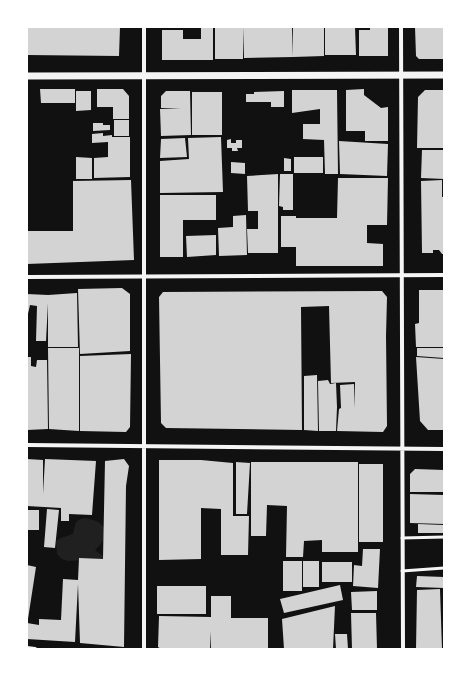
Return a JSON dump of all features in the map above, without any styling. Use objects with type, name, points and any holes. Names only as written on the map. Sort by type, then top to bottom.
[{"type":"street","points":[[144,27],[144,649]]},
{"type":"street","points":[[401,27],[402,649]]},
{"type":"street","points":[[27,76],[444,75]]},
{"type":"street","points":[[27,276],[444,275]]},
{"type":"street","points":[[27,444],[444,449]]},
{"type":"street","points":[[27,648],[35,649]]},
{"type":"lane","points":[[402,538],[444,537]]},
{"type":"lane","points":[[402,571],[444,568]]},
{"type":"shaded area","points":[[84,518],[93,520],[104,527],[105,535],[95,550],[103,556],[103,559],[68,561],[62,559],[57,554],[56,541],[73,534],[76,522]]},
{"type":"building","points":[[27,27],[120,27],[119,56],[27,55]]},
{"type":"building","points":[[213,27],[213,60],[162,60],[162,30],[183,30],[183,39],[201,39],[201,28]]},
{"type":"building","points":[[215,27],[243,27],[243,59],[215,59]]},
{"type":"building","points":[[243,27],[292,27],[293,57],[244,58]]},
{"type":"building","points":[[293,27],[324,27],[324,56],[293,57]]},
{"type":"building","points":[[325,27],[355,27],[356,55],[325,55]]},
{"type":"building","points":[[370,27],[388,27],[388,56],[359,56],[359,30],[370,30]]},
{"type":"building","points":[[415,27],[444,27],[444,59],[419,59],[416,56]]},
{"type":"building","points":[[40,89],[75,89],[75,103],[41,103]]},
{"type":"building","points":[[97,89],[123,89],[129,96],[129,119],[113,119],[113,107],[97,107]]},
{"type":"building","points":[[364,89],[364,95],[381,108],[388,107],[388,141],[365,141],[365,131],[346,131],[346,90]]},
{"type":"building","points":[[292,90],[337,90],[338,174],[325,174],[324,140],[303,139],[303,124],[320,124],[320,109],[292,113]]},
{"type":"building","points":[[425,90],[444,90],[444,148],[417,148],[418,97]]},
{"type":"building","points":[[76,91],[91,91],[91,110],[76,111]]},
{"type":"building","points":[[166,91],[190,91],[191,135],[161,136],[160,109],[181,109],[161,108],[161,96]]},
{"type":"building","points":[[284,91],[284,107],[271,107],[271,102],[246,102],[246,94],[254,94],[254,92]]},
{"type":"building","points":[[192,92],[222,92],[222,135],[192,135]]},
{"type":"building","points":[[114,120],[129,120],[129,136],[114,136]]},
{"type":"building","points":[[93,123],[110,125],[110,130],[93,131]]},
{"type":"building","points":[[103,133],[103,136],[112,135],[112,137],[130,137],[130,177],[94,178],[94,158],[108,157],[108,142],[92,143],[92,134]]},
{"type":"building","points":[[221,137],[223,192],[160,193],[160,161],[189,159],[188,138]]},
{"type":"building","points":[[185,138],[187,157],[160,158],[161,139]]},
{"type":"building","points":[[231,139],[231,143],[236,143],[236,140],[242,140],[242,148],[237,148],[238,151],[232,151],[232,148],[227,148],[227,140]]},
{"type":"building","points":[[339,141],[388,144],[387,176],[340,174]]},
{"type":"building","points":[[422,150],[444,150],[444,179],[421,178]]},
{"type":"building","points":[[76,157],[92,158],[92,179],[76,179]]},
{"type":"building","points":[[294,157],[323,157],[323,173],[294,173]]},
{"type":"building","points":[[284,158],[291,159],[291,171],[284,171]]},
{"type":"building","points":[[231,162],[245,163],[245,174],[231,173]]},
{"type":"building","points":[[278,174],[278,253],[248,253],[247,229],[258,229],[258,211],[248,211],[247,176]]},
{"type":"building","points":[[280,174],[293,174],[293,210],[283,210],[283,207],[279,206]]},
{"type":"building","points":[[338,178],[388,178],[387,225],[367,225],[367,243],[383,244],[383,266],[296,266],[296,247],[281,247],[281,216],[296,216],[296,218],[337,218]]},
{"type":"building","points":[[131,180],[134,260],[27,264],[27,231],[73,231],[73,181]]},
{"type":"building","points":[[442,180],[442,197],[444,197],[444,254],[442,254],[439,250],[433,250],[433,253],[422,253],[421,181]]},
{"type":"building","points":[[160,195],[216,195],[216,220],[183,220],[183,257],[160,257]]},
{"type":"building","points":[[246,215],[247,255],[219,256],[218,228],[233,227],[233,216]]},
{"type":"building","points":[[216,235],[216,255],[187,257],[186,236]]},
{"type":"building","points":[[122,288],[130,294],[130,351],[80,354],[78,289]]},
{"type":"building","points":[[419,290],[444,290],[444,347],[416,347],[415,324],[419,323]]},
{"type":"building","points":[[382,291],[387,297],[387,426],[383,432],[337,431],[339,409],[341,408],[340,385],[354,384],[355,408],[355,382],[331,383],[329,306],[301,307],[302,430],[166,428],[161,423],[159,297],[163,292]]},
{"type":"building","points":[[77,293],[78,347],[48,347],[48,303],[46,341],[36,341],[37,306],[30,305],[27,318],[27,294],[48,295]]},
{"type":"building","points":[[48,348],[79,348],[79,431],[49,429]]},
{"type":"building","points":[[417,348],[444,348],[444,358],[417,356]]},
{"type":"building","points":[[131,354],[130,427],[126,432],[80,431],[80,356]]},
{"type":"building","points":[[27,357],[31,357],[31,366],[36,367],[37,360],[47,360],[48,429],[27,430]]},
{"type":"building","points":[[416,357],[444,359],[444,430],[428,430],[420,421]]},
{"type":"building","points":[[317,375],[318,431],[304,430],[304,376]]},
{"type":"building","points":[[328,380],[330,384],[336,383],[336,431],[319,431],[318,381]]},
{"type":"building","points":[[27,459],[43,460],[43,494],[45,459],[96,461],[92,515],[69,514],[69,521],[61,521],[61,508],[27,506]]},
{"type":"building","points":[[124,459],[129,466],[126,486],[124,647],[80,643],[78,584],[75,642],[27,639],[27,623],[39,625],[39,619],[61,620],[63,579],[78,580],[79,558],[103,559],[105,461]]},
{"type":"building","points":[[159,460],[201,460],[233,463],[233,516],[249,516],[248,555],[221,555],[221,509],[201,508],[201,559],[159,560]]},
{"type":"building","points":[[236,462],[250,463],[247,514],[236,514]]},
{"type":"building","points":[[251,462],[358,462],[358,552],[322,552],[322,540],[304,541],[303,557],[286,557],[287,506],[267,505],[266,536],[251,536]]},
{"type":"building","points":[[359,464],[383,464],[383,542],[359,542]]},
{"type":"building","points":[[415,469],[444,470],[444,492],[410,492],[410,474]]},
{"type":"building","points":[[410,494],[444,495],[444,524],[410,523]]},
{"type":"building","points":[[47,509],[59,510],[55,548],[44,547]]},
{"type":"building","points":[[27,510],[39,510],[39,530],[27,530]]},
{"type":"building","points":[[418,524],[444,525],[444,533],[418,533]]},
{"type":"building","points":[[363,549],[380,549],[378,588],[353,586],[354,565],[362,566]]},
{"type":"building","points":[[283,561],[302,561],[302,591],[283,591]]},
{"type":"building","points":[[303,561],[319,561],[319,587],[303,587]]},
{"type":"building","points":[[322,562],[352,562],[352,582],[322,582]]},
{"type":"building","points":[[27,565],[36,567],[28,619],[27,619]]},
{"type":"building","points":[[417,576],[444,577],[444,588],[416,587]]},
{"type":"building","points":[[340,585],[343,600],[284,613],[280,599]]},
{"type":"building","points":[[157,586],[206,586],[206,614],[157,614]]},
{"type":"building","points":[[440,589],[442,649],[416,649],[417,590]]},
{"type":"building","points":[[377,591],[377,610],[352,610],[351,592]]},
{"type":"building","points":[[211,596],[231,596],[231,618],[268,618],[268,649],[211,649],[211,631],[210,649],[161,649],[158,647],[159,616],[211,617]]},
{"type":"building","points":[[335,606],[333,649],[284,649],[282,619]]},
{"type":"building","points":[[351,613],[376,613],[377,649],[352,649]]},
{"type":"building","points":[[335,634],[347,634],[348,649],[336,649]]}]
